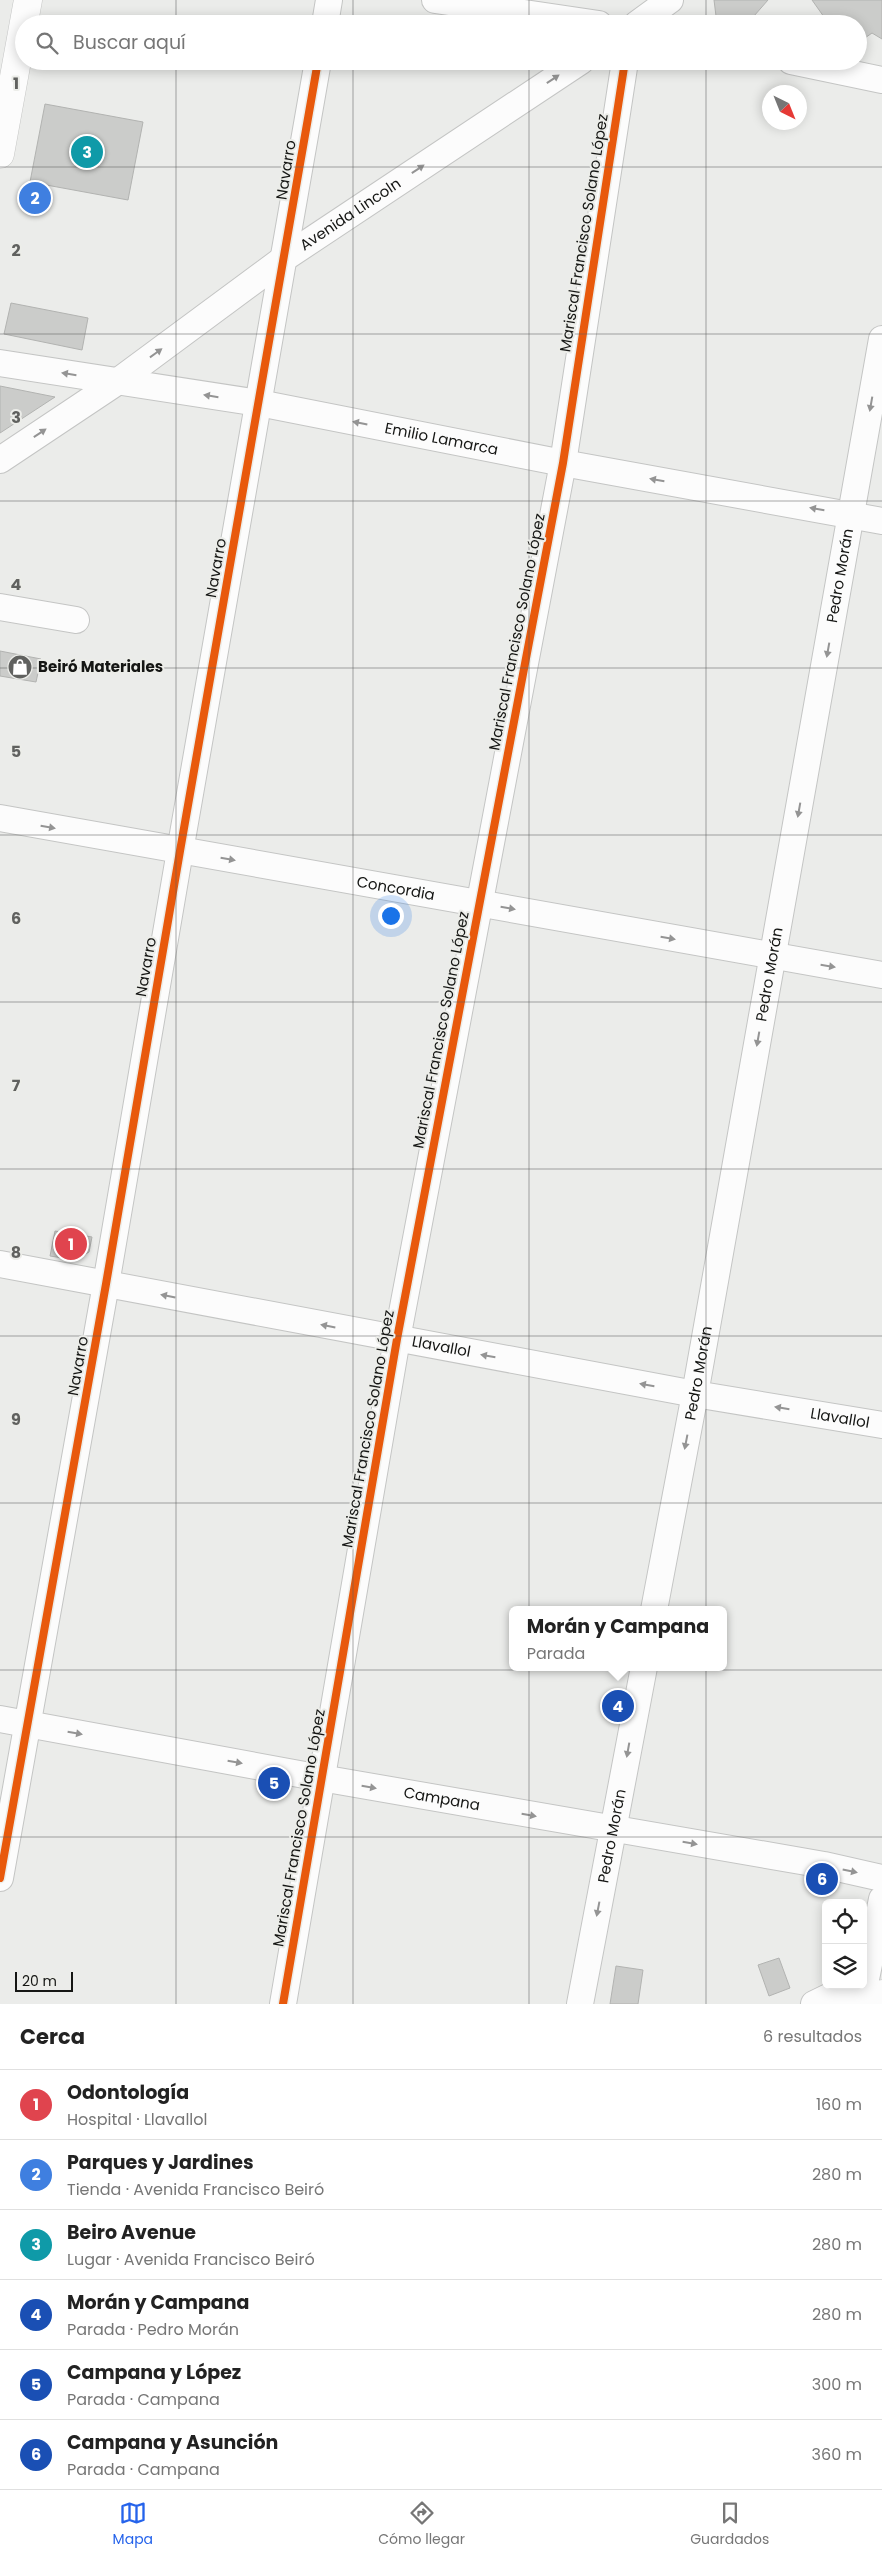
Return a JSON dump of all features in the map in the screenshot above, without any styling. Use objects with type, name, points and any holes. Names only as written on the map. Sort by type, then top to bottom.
[{"type":"main road","points":[[25,15],[28,0]]},
{"type":"main road","points":[[0,154],[15,70]]},
{"type":"main road","points":[[842,2004],[869,1982]]},
{"type":"street","points":[[326,15],[328,0]]},
{"type":"street","points":[[435,0],[538,15]]},
{"type":"street","points":[[633,15],[636,0]]},
{"type":"street","points":[[649,15],[670,0]]},
{"type":"street","name":"Navarro","points":[[0,1878],[286,257],[317,70]]},
{"type":"street","name":"Avenida Lincoln","points":[[0,460],[117,382],[286,257],[567,70]]},
{"type":"street","name":"Mariscal Francisco Solano López","points":[[283,2004],[397,1339],[562,463],[624,70]]},
{"type":"street","points":[[834,70],[882,80]]},
{"type":"street","name":"Pedro Morán","points":[[655,1606],[695,1394],[882,339]]},
{"type":"street","name":"Emilio Lamarca","points":[[0,363],[259,404],[562,463],[882,521]]},
{"type":"street","points":[[0,607],[76,620]]},
{"type":"street","name":"Concordia","points":[[0,818],[772,957],[882,975]]},
{"type":"street","name":"Llavallol","points":[[0,1264],[695,1394],[882,1425]]},
{"type":"street","name":"Pedro Morán","points":[[580,2004],[643,1671]]},
{"type":"street","name":"Campana","points":[[0,1720],[614,1830],[824,1865],[882,1878]]},
{"type":"street","points":[[814,2004],[869,1982],[882,1899]]},
{"type":"building","points":[[714,0],[768,0],[755,15],[716,15]]},
{"type":"building","points":[[812,0],[882,0],[882,39],[872,33],[867,37],[867,15],[823,15]]},
{"type":"building","points":[[45,104],[143,122],[128,200],[30,182]]},
{"type":"building","points":[[11,303],[88,318],[82,350],[4,334]]},
{"type":"building","points":[[0,386],[55,397],[0,433]]},
{"type":"building","name":"Beiró Materiales","points":[[0,651],[41,659],[36,682],[0,676]]},
{"type":"building","points":[[55,1231],[92,1237],[89,1252],[76,1260],[50,1256]]},
{"type":"building","points":[[779,1958],[790,1988],[769,1996],[758,1965]]},
{"type":"building","points":[[616,1966],[643,1970],[638,2004],[610,2004]]},
{"type":"cycle path","points":[[0,1878],[106,1284],[316,70]]},
{"type":"cycle path","points":[[283,2004],[397,1339],[563,463],[624,70]]},
{"type":"place","name":"Beiro Avenue","points":[[87,152]]},
{"type":"place","name":"Parques y Jardines","points":[[35,198]]},
{"type":"place","name":"Beiró Materiales","points":[[20,667]]},
{"type":"place","name":"Odontología","points":[[71,1244]]},
{"type":"place","name":"Morán y Campana","points":[[618,1706]]},
{"type":"place","name":"Campana y López","points":[[274,1783]]},
{"type":"place","name":"Campana y Asunción","points":[[822,1879]]}]
